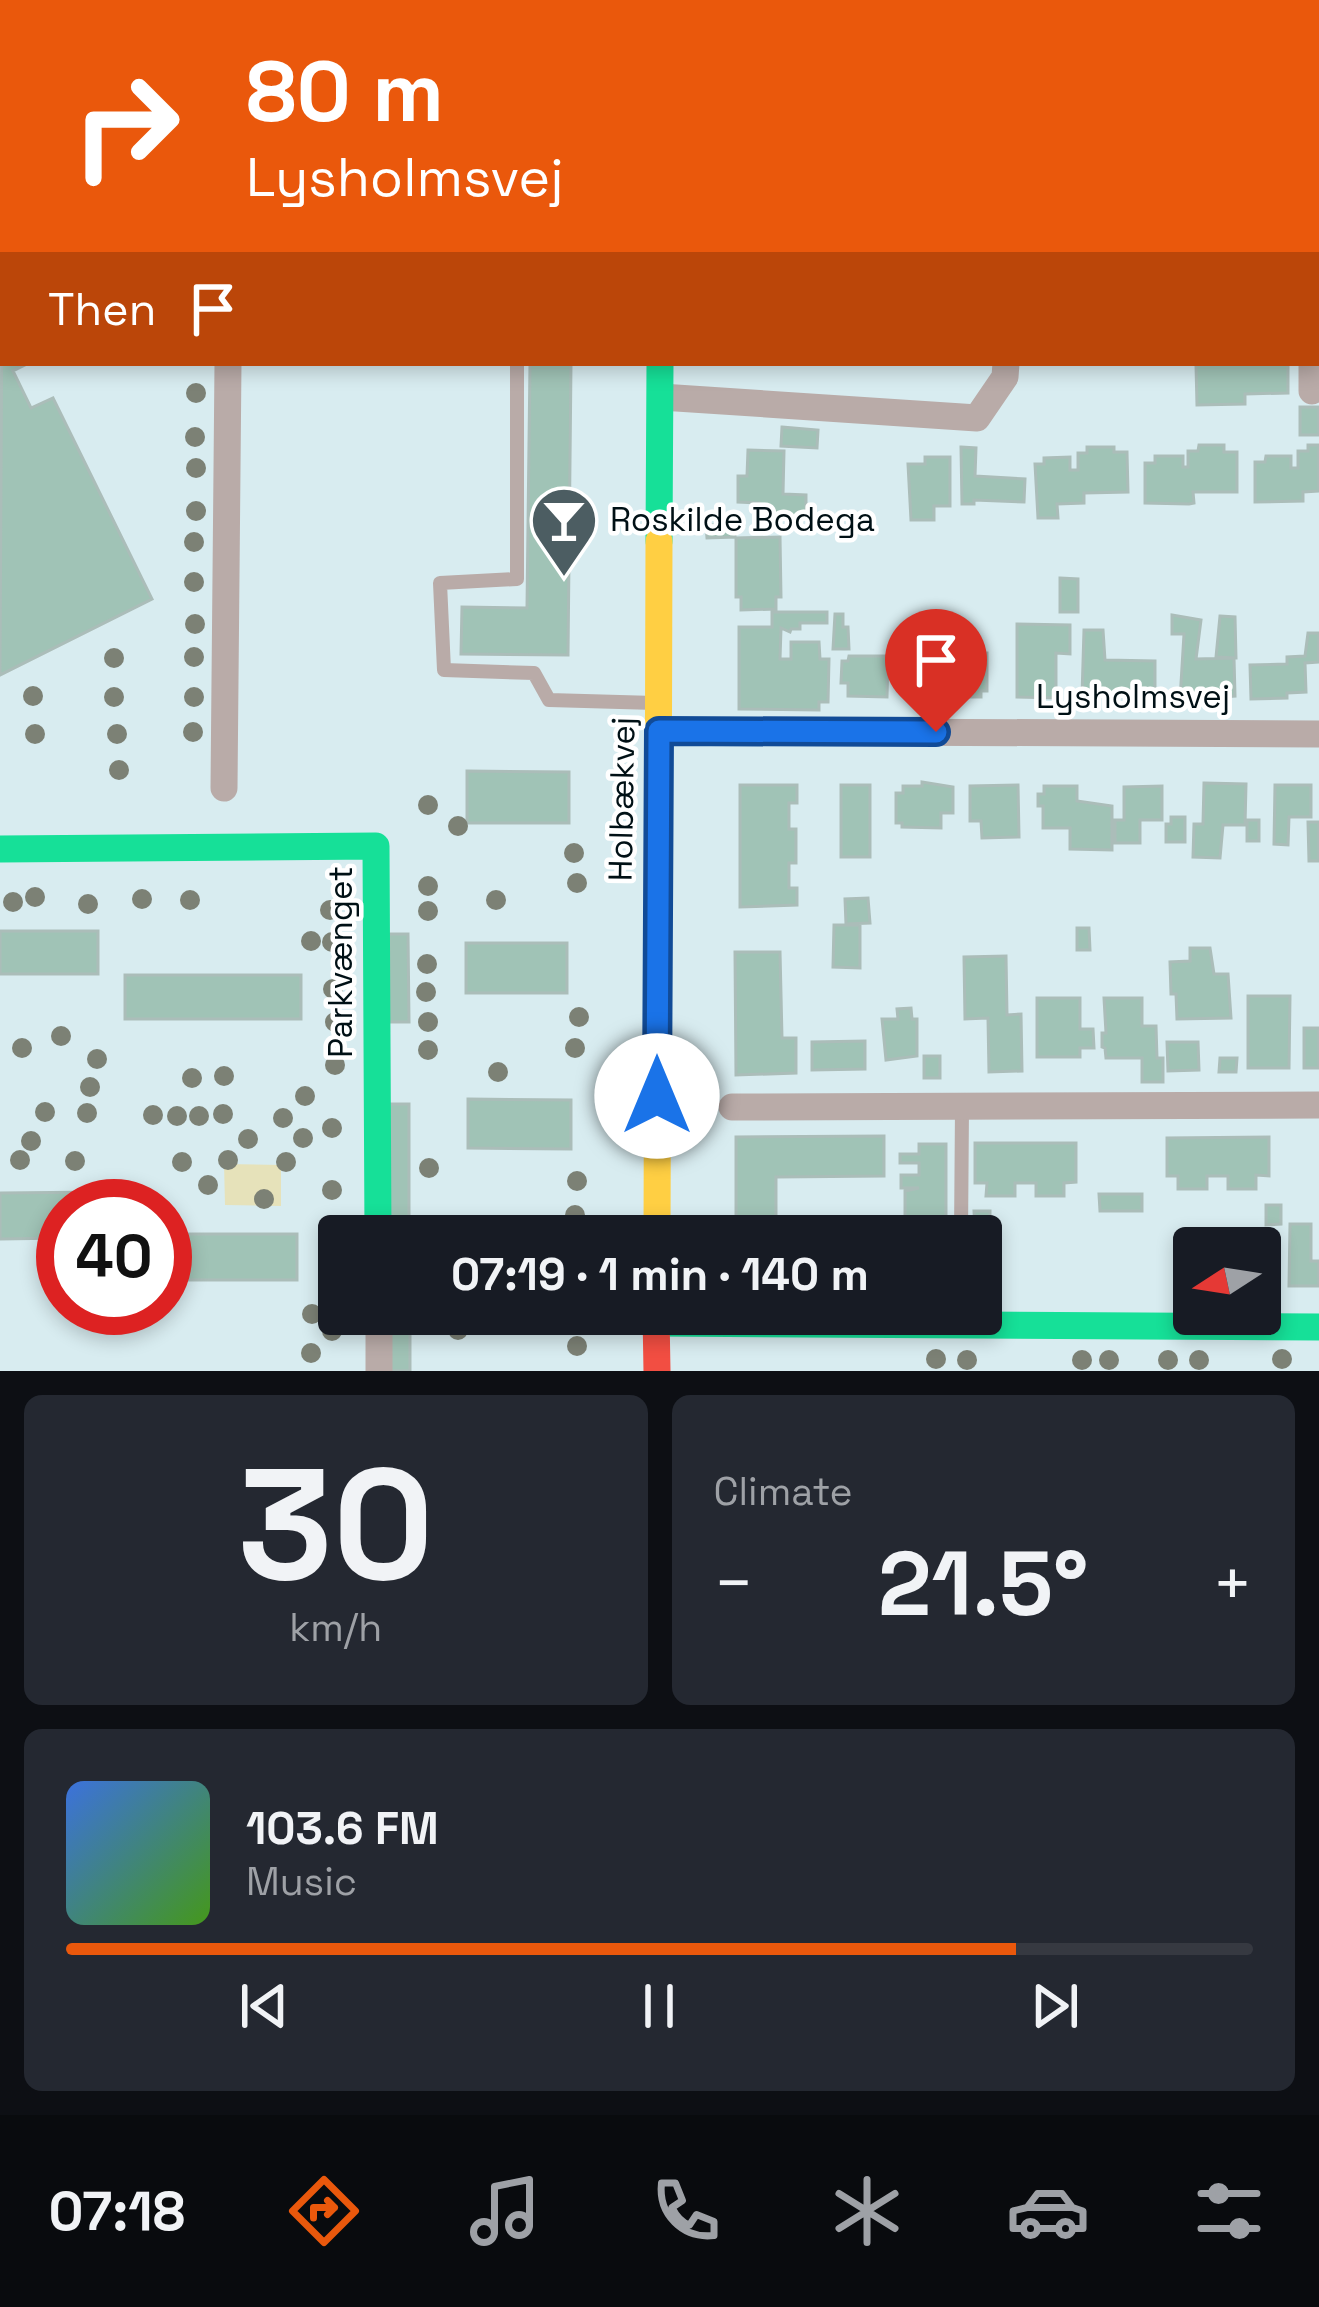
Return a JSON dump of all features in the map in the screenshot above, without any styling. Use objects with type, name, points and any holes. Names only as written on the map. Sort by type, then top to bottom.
[{"type":"street","points":[[224,788],[228,366]]},
{"type":"street","name":"Holbækvej","points":[[657,1215],[660,366]]},
{"type":"street","points":[[661,398],[977,418],[1005,377],[1006,366]]},
{"type":"street","name":"Lysholmsvej","points":[[659,717],[1319,734]]},
{"type":"street","name":"Parkvænget","points":[[0,849],[376,846],[378,1215]]},
{"type":"street","points":[[732,1107],[1319,1105]]},
{"type":"street","points":[[1002,1323],[1319,1327]]},
{"type":"street","points":[[379,1335],[379,1371]]},
{"type":"street","points":[[656,1335],[657,1371]]},
{"type":"lane","points":[[517,366],[517,579],[440,583],[444,670],[534,674],[549,700],[659,717]]},
{"type":"lane","points":[[961,1215],[962,1108]]},
{"type":"shaded area","points":[[224,1164],[281,1165],[281,1206],[225,1205]]},
{"type":"building","points":[[2,366],[23,366],[13,371],[31,408],[53,398],[152,599],[0,675]]},
{"type":"building","points":[[530,366],[571,366],[568,655],[461,654],[462,607],[527,608]]},
{"type":"building","points":[[1196,366],[1288,366],[1288,393],[1245,394],[1245,404],[1197,405]]},
{"type":"building","points":[[1300,407],[1319,407],[1319,435],[1300,435]]},
{"type":"building","points":[[782,427],[818,430],[817,448],[781,446]]},
{"type":"building","points":[[1199,445],[1224,445],[1224,452],[1237,452],[1237,492],[1193,492],[1194,503],[1189,504],[1145,503],[1145,463],[1155,463],[1155,456],[1183,456],[1183,467],[1188,467],[1188,451],[1198,451]]},
{"type":"building","points":[[1308,445],[1319,445],[1319,491],[1303,492],[1303,501],[1255,502],[1255,462],[1265,462],[1266,456],[1291,456],[1291,468],[1298,468],[1298,451],[1308,451]]},
{"type":"building","points":[[961,447],[976,448],[975,476],[1025,479],[1024,502],[974,500],[974,504],[962,504]]},
{"type":"building","points":[[1087,447],[1127,452],[1128,492],[1084,493],[1084,503],[1057,504],[1058,518],[1038,518],[1035,464],[1044,464],[1044,458],[1070,457],[1070,470],[1078,470],[1078,453],[1087,453]]},
{"type":"building","points":[[748,450],[784,451],[783,494],[806,495],[806,517],[759,516],[759,503],[738,502],[738,476],[747,476]]},
{"type":"building","points":[[925,457],[950,457],[950,506],[934,506],[934,520],[911,520],[908,464],[925,464]]},
{"type":"building","points":[[706,525],[735,525],[735,537],[707,538]]},
{"type":"building","points":[[780,537],[781,597],[776,597],[776,609],[741,610],[741,597],[736,597],[736,538]]},
{"type":"building","points":[[1060,578],[1078,579],[1078,612],[1060,612]]},
{"type":"building","points":[[772,612],[827,612],[827,623],[800,623],[800,629],[790,632],[781,628],[780,659],[791,659],[791,642],[819,642],[820,659],[829,659],[828,702],[819,702],[819,710],[739,709],[739,627],[772,627]]},
{"type":"building","points":[[835,614],[843,614],[849,649],[833,649]]},
{"type":"building","points":[[1172,615],[1201,620],[1196,659],[1234,658],[1235,696],[1180,700],[1184,634],[1172,634]]},
{"type":"building","points":[[1220,616],[1235,617],[1236,658],[1216,657]]},
{"type":"building","points":[[932,619],[957,619],[957,639],[932,638]]},
{"type":"building","points":[[1017,624],[1070,625],[1070,654],[1056,653],[1056,698],[1017,697]]},
{"type":"building","points":[[1084,630],[1103,630],[1105,660],[1155,661],[1155,696],[1082,696]]},
{"type":"building","points":[[1308,633],[1319,633],[1319,662],[1305,663],[1306,692],[1251,699],[1250,665],[1287,664],[1287,657],[1305,656]]},
{"type":"building","points":[[934,640],[948,640],[948,653],[983,647],[987,691],[981,691],[981,697],[935,690]]},
{"type":"building","points":[[849,656],[888,656],[887,697],[848,696],[848,683],[841,683],[842,661]]},
{"type":"building","points":[[467,771],[569,772],[569,823],[467,823]]},
{"type":"building","points":[[922,782],[953,787],[953,813],[941,813],[941,828],[896,823],[896,793],[903,793],[903,786],[922,786]]},
{"type":"building","points":[[1204,783],[1246,784],[1245,825],[1223,825],[1220,858],[1193,857],[1194,824],[1203,824]]},
{"type":"building","points":[[740,785],[797,785],[797,803],[789,803],[789,829],[796,829],[796,863],[789,863],[789,888],[797,888],[797,905],[740,907]]},
{"type":"building","points":[[841,785],[870,785],[870,857],[841,857]]},
{"type":"building","points":[[1018,785],[1019,837],[982,838],[981,821],[970,821],[970,786]]},
{"type":"building","points":[[1275,785],[1311,785],[1311,817],[1289,817],[1288,845],[1274,844]]},
{"type":"building","points":[[1044,786],[1077,786],[1077,801],[1112,806],[1112,850],[1070,849],[1070,828],[1043,828],[1038,794],[1044,794]]},
{"type":"building","points":[[1162,786],[1162,820],[1140,820],[1140,843],[1115,843],[1115,820],[1124,820],[1124,787]]},
{"type":"building","points":[[1171,817],[1185,817],[1185,842],[1166,842]]},
{"type":"building","points":[[1247,820],[1259,820],[1259,841],[1247,841]]},
{"type":"building","points":[[1308,822],[1319,822],[1319,861],[1309,861]]},
{"type":"building","points":[[868,898],[870,923],[846,924],[845,899]]},
{"type":"building","points":[[834,925],[860,925],[860,968],[833,967]]},
{"type":"building","points":[[1077,928],[1089,928],[1090,950],[1077,950]]},
{"type":"building","points":[[0,931],[98,931],[98,974],[0,974]]},
{"type":"building","points":[[387,934],[408,934],[409,1022],[387,1022]]},
{"type":"building","points":[[466,943],[567,943],[567,993],[466,993]]},
{"type":"building","points":[[1190,948],[1210,948],[1214,974],[1228,974],[1231,1018],[1177,1019],[1170,962],[1190,961]]},
{"type":"building","points":[[735,952],[780,952],[782,1038],[796,1038],[796,1073],[736,1075]]},
{"type":"building","points":[[1006,956],[1007,1015],[1021,1014],[1022,1071],[989,1072],[988,1018],[965,1019],[964,957]]},
{"type":"building","points":[[125,975],[301,975],[301,1019],[125,1019]]},
{"type":"building","points":[[1248,996],[1290,996],[1289,1068],[1248,1068]]},
{"type":"building","points":[[1037,998],[1080,998],[1080,1029],[1093,1029],[1094,1048],[1080,1048],[1080,1057],[1037,1057]]},
{"type":"building","points":[[1104,998],[1142,998],[1142,1026],[1156,1026],[1163,1082],[1142,1082],[1142,1058],[1106,1058],[1102,1047]]},
{"type":"building","points":[[911,1008],[912,1019],[917,1019],[917,1056],[886,1060],[882,1019],[898,1019],[897,1009]]},
{"type":"building","points":[[1304,1028],[1319,1028],[1319,1068],[1304,1068]]},
{"type":"building","points":[[865,1041],[865,1069],[812,1070],[812,1042]]},
{"type":"building","points":[[1167,1042],[1198,1042],[1199,1070],[1168,1071]]},
{"type":"building","points":[[924,1056],[940,1056],[940,1078],[924,1078]]},
{"type":"building","points":[[1220,1058],[1237,1058],[1236,1072],[1219,1072]]},
{"type":"building","points":[[468,1099],[571,1100],[571,1149],[468,1148]]},
{"type":"building","points":[[388,1104],[409,1104],[409,1215],[388,1215]]},
{"type":"building","points":[[884,1136],[884,1176],[776,1177],[776,1215],[736,1215],[736,1137]]},
{"type":"building","points":[[1269,1137],[1269,1176],[1256,1175],[1256,1189],[1228,1189],[1228,1176],[1207,1176],[1207,1189],[1178,1189],[1178,1176],[1167,1176],[1167,1138]]},
{"type":"building","points":[[975,1143],[1076,1143],[1076,1182],[1064,1183],[1064,1196],[1036,1196],[1036,1183],[1015,1183],[1015,1196],[986,1196],[987,1183],[975,1183]]},
{"type":"building","points":[[919,1144],[946,1144],[946,1215],[905,1215],[905,1191],[919,1188],[901,1188],[901,1175],[919,1175],[919,1163],[900,1163],[900,1154],[919,1154]]},
{"type":"building","points":[[0,1193],[36,1193],[36,1238],[0,1239]]},
{"type":"building","points":[[1099,1194],[1142,1194],[1142,1211],[1100,1211]]},
{"type":"building","points":[[1266,1205],[1281,1205],[1281,1224],[1266,1225]]},
{"type":"building","points":[[1290,1224],[1311,1224],[1311,1261],[1319,1261],[1319,1286],[1289,1286]]},
{"type":"building","points":[[192,1234],[297,1234],[297,1280],[192,1280]]},
{"type":"building","points":[[390,1335],[410,1335],[410,1371],[390,1371]]},
{"type":"traffic: fast","points":[[659,541],[660,366]]},
{"type":"traffic: fast","points":[[0,849],[376,846],[378,1215]]},
{"type":"traffic: fast","points":[[1002,1325],[1319,1327]]},
{"type":"traffic: slow","points":[[657,1215],[659,541]]},
{"type":"traffic: jam","points":[[656,1335],[657,1371]]},
{"type":"place","name":"Roskilde Bodega","points":[[564,579]]},
{"type":"route","points":[[657,1096],[659,731],[936,732]]}]
